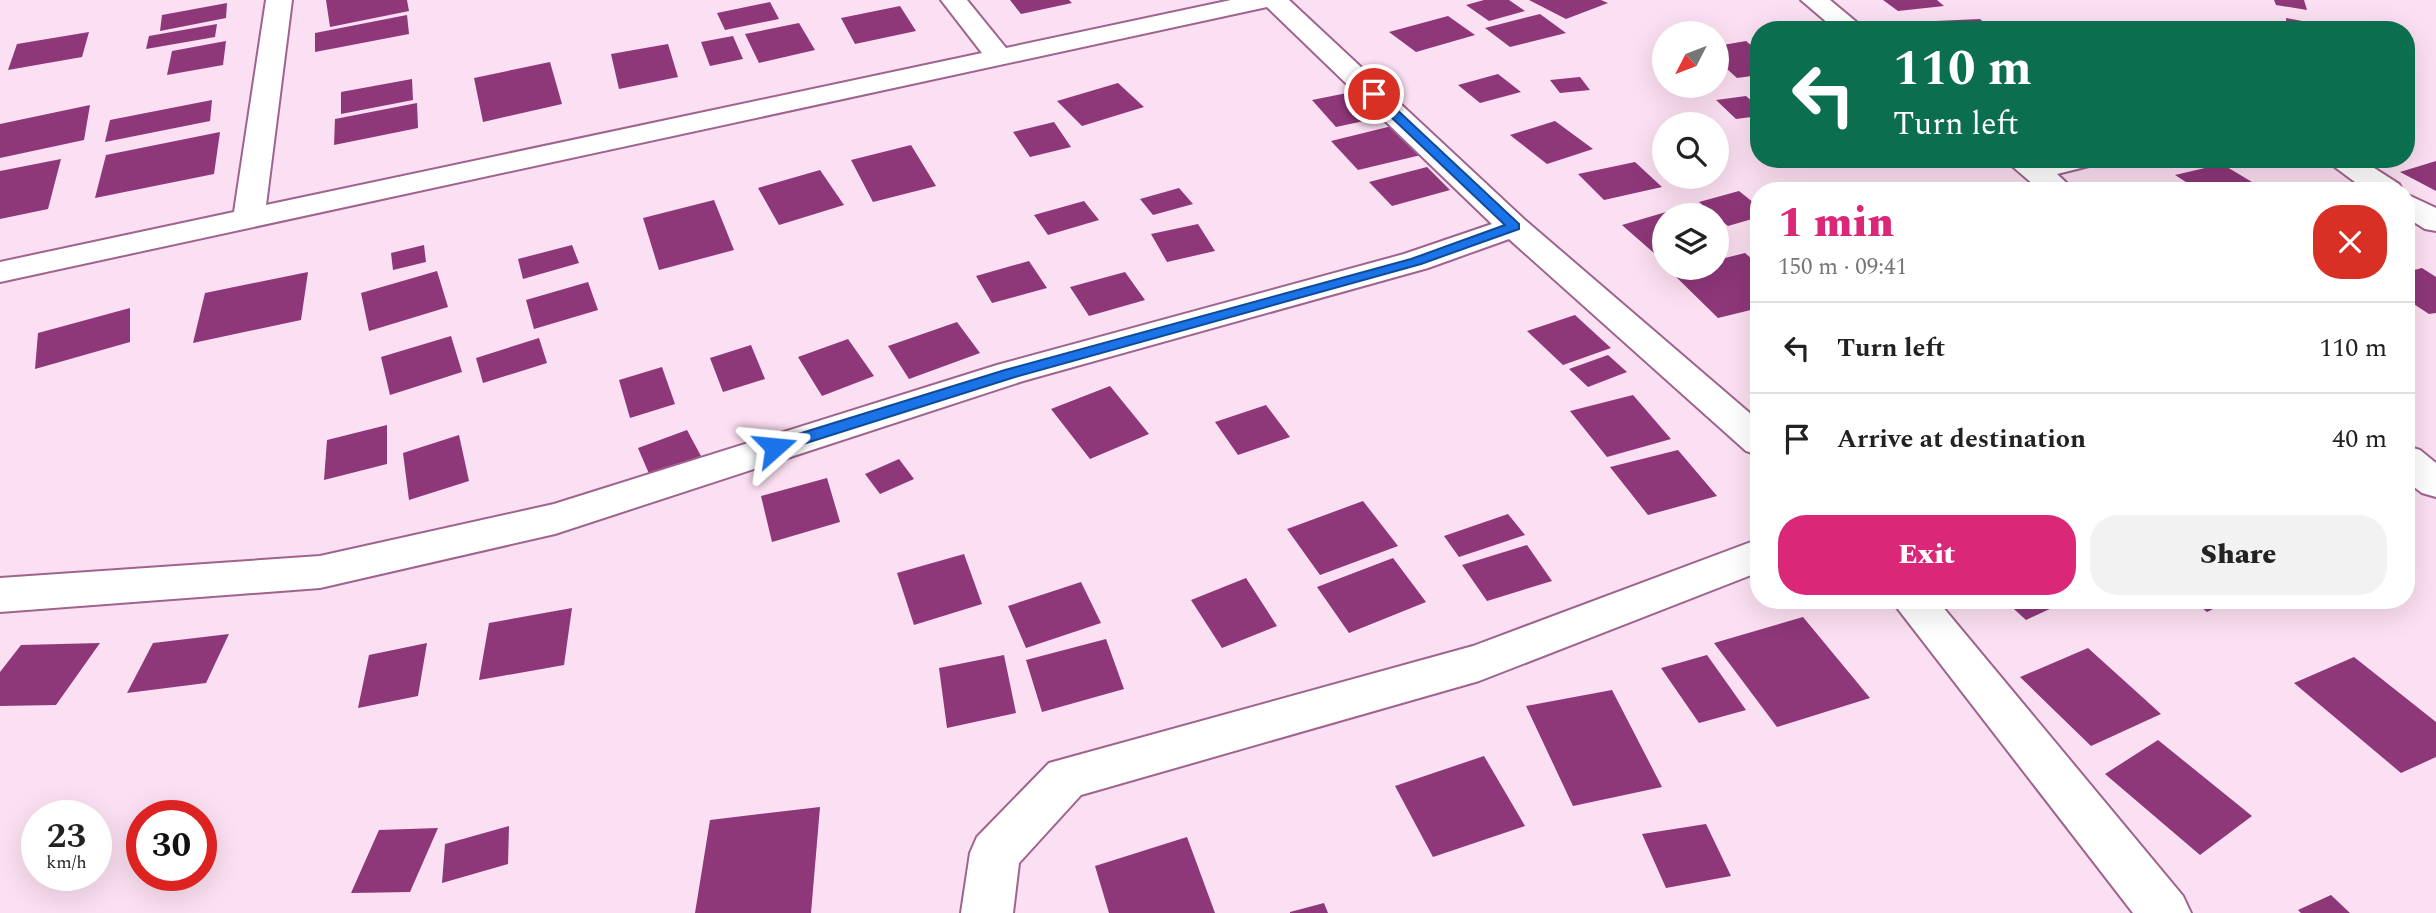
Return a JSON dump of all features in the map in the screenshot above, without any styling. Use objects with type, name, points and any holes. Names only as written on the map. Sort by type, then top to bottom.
[{"type":"street","points":[[249,218],[279,0]]},
{"type":"street","points":[[954,0],[998,56]]},
{"type":"street","points":[[0,272],[1266,0]]},
{"type":"street","points":[[1275,0],[1514,227],[1750,434]]},
{"type":"street","points":[[1814,0],[1841,21]]},
{"type":"street","points":[[2031,168],[2049,182]]},
{"type":"street","points":[[2353,168],[2374,182]]},
{"type":"street","points":[[2415,208],[2436,222]]},
{"type":"street","points":[[0,595],[320,572],[555,519],[1010,373],[1416,261],[1514,227]]},
{"type":"street","points":[[2415,467],[2436,483]]},
{"type":"street","points":[[987,913],[995,853],[1066,778],[1479,663],[1750,558]]},
{"type":"street","points":[[1919,609],[2165,913]]},
{"type":"building","points":[[326,0],[407,0],[409,11],[330,27]]},
{"type":"building","points":[[1010,0],[1069,0],[1072,3],[1021,14]]},
{"type":"building","points":[[1484,0],[1509,0],[1525,11],[1489,21],[1466,5]]},
{"type":"building","points":[[1529,0],[1601,0],[1608,3],[1566,19]]},
{"type":"building","points":[[1883,0],[1937,0],[1944,6],[1898,11]]},
{"type":"building","points":[[2274,0],[2304,0],[2307,10],[2276,5]]},
{"type":"building","points":[[770,2],[779,19],[725,30],[717,13]]},
{"type":"building","points":[[227,3],[226,18],[160,31],[162,15]]},
{"type":"building","points":[[900,6],[916,31],[855,44],[841,18]]},
{"type":"building","points":[[1540,14],[1566,33],[1510,47],[1485,28]]},
{"type":"building","points":[[407,15],[409,34],[315,52],[315,33]]},
{"type":"building","points":[[1448,16],[1475,35],[1416,52],[1389,32]]},
{"type":"building","points":[[1980,19],[1982,21],[1936,21]]},
{"type":"building","points":[[799,23],[815,50],[759,63],[745,34]]},
{"type":"building","points":[[217,24],[215,37],[146,49],[149,36]]},
{"type":"building","points":[[89,32],[82,57],[8,70],[17,44]]},
{"type":"building","points":[[733,36],[743,59],[710,66],[701,42]]},
{"type":"building","points":[[226,41],[223,65],[167,75],[172,51]]},
{"type":"building","points":[[1746,41],[1750,44],[1750,76],[1737,78],[1729,71],[1729,44]]},
{"type":"building","points":[[668,44],[678,77],[619,89],[611,54]]},
{"type":"building","points":[[550,62],[562,104],[483,122],[474,78]]},
{"type":"building","points":[[1498,74],[1521,92],[1480,103],[1458,85]]},
{"type":"building","points":[[1580,77],[1590,90],[1560,93],[1550,80]]},
{"type":"building","points":[[412,79],[413,100],[341,114],[341,92]]},
{"type":"building","points":[[1118,83],[1144,107],[1082,126],[1057,101]]},
{"type":"building","points":[[1362,90],[1387,116],[1336,127],[1312,100]]},
{"type":"building","points":[[1746,96],[1750,99],[1750,117],[1736,119],[1716,100]]},
{"type":"building","points":[[212,100],[210,121],[105,142],[110,120]]},
{"type":"building","points":[[417,103],[418,128],[334,145],[335,119]]},
{"type":"building","points":[[90,105],[84,140],[0,158],[0,124]]},
{"type":"building","points":[[1555,121],[1593,149],[1547,164],[1510,135]]},
{"type":"building","points":[[1054,122],[1071,147],[1030,157],[1013,132]]},
{"type":"building","points":[[1392,126],[1421,155],[1358,170],[1331,141]]},
{"type":"building","points":[[220,132],[214,174],[95,198],[106,155]]},
{"type":"building","points":[[911,145],[936,186],[873,202],[851,160]]},
{"type":"building","points":[[61,159],[48,209],[0,219],[0,171]]},
{"type":"building","points":[[2436,161],[2436,191],[2400,172]]},
{"type":"building","points":[[1635,162],[1652,178],[1653,189],[1604,200],[1578,174]]},
{"type":"building","points":[[1427,167],[1450,190],[1392,206],[1369,182]]},
{"type":"building","points":[[2205,168],[2229,168],[2252,182],[2186,182],[2175,175]]},
{"type":"building","points":[[820,170],[844,205],[779,225],[758,188]]},
{"type":"building","points":[[1179,188],[1193,204],[1153,215],[1140,199]]},
{"type":"building","points":[[1739,191],[1750,200],[1750,220],[1729,226],[1729,203],[1700,203]]},
{"type":"building","points":[[714,200],[734,250],[659,270],[643,218]]},
{"type":"building","points":[[1084,201],[1099,220],[1048,235],[1034,215]]},
{"type":"building","points":[[1652,216],[1652,251],[1622,225]]},
{"type":"building","points":[[1198,224],[1215,251],[1167,262],[1151,234]]},
{"type":"building","points":[[424,245],[426,262],[393,270],[391,253]]},
{"type":"building","points":[[572,245],[579,263],[523,279],[518,259]]},
{"type":"building","points":[[1745,253],[1750,257],[1750,310],[1718,318],[1679,280],[1729,280],[1729,257]]},
{"type":"building","points":[[1029,261],[1047,288],[992,303],[976,276]]},
{"type":"building","points":[[2422,268],[2436,277],[2436,313],[2429,314],[2415,305],[2415,270]]},
{"type":"building","points":[[437,271],[448,307],[369,331],[361,293]]},
{"type":"building","points":[[308,272],[301,320],[193,343],[205,293]]},
{"type":"building","points":[[1125,272],[1145,300],[1089,316],[1070,287]]},
{"type":"building","points":[[588,282],[598,310],[534,329],[526,300]]},
{"type":"building","points":[[130,308],[130,342],[35,369],[38,333]]},
{"type":"building","points":[[1575,315],[1611,348],[1563,365],[1527,331]]},
{"type":"building","points":[[957,322],[980,353],[909,379],[888,346]]},
{"type":"building","points":[[451,336],[462,372],[390,395],[381,357]]},
{"type":"building","points":[[539,338],[547,363],[483,383],[476,358]]},
{"type":"building","points":[[848,339],[874,376],[822,396],[798,357]]},
{"type":"building","points":[[751,345],[765,379],[723,392],[710,358]]},
{"type":"building","points":[[1608,355],[1627,372],[1588,387],[1569,369]]},
{"type":"building","points":[[662,367],[675,404],[630,418],[619,380]]},
{"type":"building","points":[[1110,386],[1149,434],[1090,459],[1051,409]]},
{"type":"building","points":[[1633,395],[1671,439],[1607,457],[1570,411]]},
{"type":"building","points":[[1266,405],[1290,437],[1238,455],[1215,422]]},
{"type":"building","points":[[387,425],[387,464],[324,480],[327,440]]},
{"type":"building","points":[[687,430],[701,456],[650,476],[638,448]]},
{"type":"building","points":[[459,435],[469,481],[409,500],[403,453]]},
{"type":"building","points":[[1678,450],[1717,496],[1648,515],[1610,467]]},
{"type":"building","points":[[899,459],[914,479],[880,494],[865,474]]},
{"type":"building","points":[[827,478],[840,522],[772,542],[761,496]]},
{"type":"building","points":[[1363,501],[1398,546],[1320,575],[1287,529]]},
{"type":"building","points":[[1508,514],[1525,535],[1459,557],[1444,536]]},
{"type":"building","points":[[1527,545],[1552,581],[1487,601],[1462,565]]},
{"type":"building","points":[[964,554],[982,604],[914,625],[897,573]]},
{"type":"building","points":[[1393,558],[1426,602],[1349,633],[1317,587]]},
{"type":"building","points":[[1246,578],[1277,626],[1222,648],[1191,600]]},
{"type":"building","points":[[1081,582],[1101,623],[1026,648],[1008,606]]},
{"type":"building","points":[[572,608],[564,665],[479,680],[489,623]]},
{"type":"building","points":[[2014,609],[2050,609],[2026,620]]},
{"type":"building","points":[[1803,617],[1870,698],[1777,727],[1714,643]]},
{"type":"building","points":[[229,634],[206,683],[127,693],[153,643]]},
{"type":"building","points":[[1106,639],[1124,689],[1042,712],[1026,660]]},
{"type":"building","points":[[100,643],[56,705],[0,706],[0,672],[21,645]]},
{"type":"building","points":[[427,643],[418,696],[358,708],[369,655]]},
{"type":"building","points":[[2088,648],[2161,714],[2091,746],[2020,677]]},
{"type":"building","points":[[1004,655],[1016,713],[947,728],[939,668]]},
{"type":"building","points":[[1707,655],[1746,710],[1699,723],[1661,668]]},
{"type":"building","points":[[2354,657],[2436,722],[2436,757],[2401,773],[2294,683]]},
{"type":"building","points":[[1612,690],[1662,787],[1573,806],[1526,706]]},
{"type":"building","points":[[2158,740],[2252,816],[2200,855],[2105,774]]},
{"type":"building","points":[[1484,756],[1525,826],[1433,857],[1395,786]]},
{"type":"building","points":[[820,807],[811,913],[695,913],[710,820]]},
{"type":"building","points":[[1706,824],[1731,876],[1666,888],[1642,834]]},
{"type":"building","points":[[509,826],[508,864],[442,883],[445,844]]},
{"type":"building","points":[[438,828],[410,892],[351,893],[379,830]]},
{"type":"building","points":[[1187,837],[1215,913],[1109,913],[1095,866]]},
{"type":"building","points":[[2331,895],[2350,913],[2301,913],[2298,910]]},
{"type":"building","points":[[1324,903],[1328,913],[1290,913],[1290,912]]},
{"type":"route","points":[[775,447],[1010,373],[1416,261],[1514,227],[1374,94]]}]
